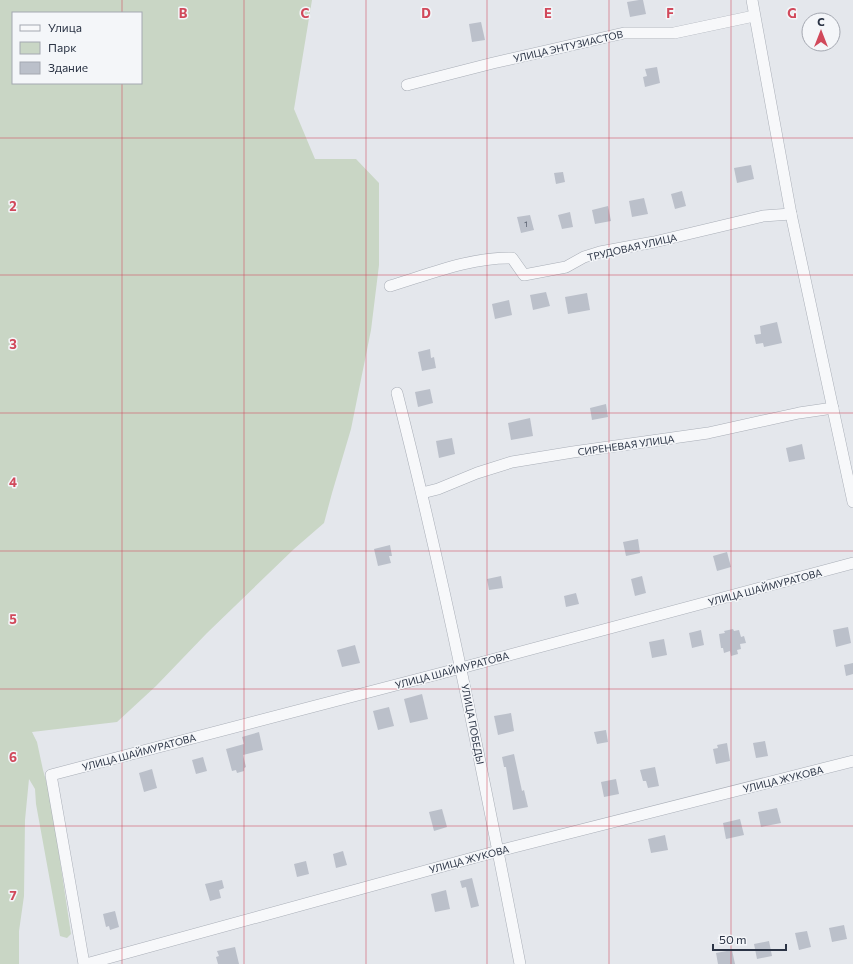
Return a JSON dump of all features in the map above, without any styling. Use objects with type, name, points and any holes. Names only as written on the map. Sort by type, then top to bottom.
[{"type":"street","points":[[752,0],[791,214],[853,502]]},
{"type":"street","name":"УЛИЦА ЭНТУЗИАСТОВ","points":[[407,85],[493,63],[624,33],[674,33],[754,16]]},
{"type":"street","name":"ТРУДОВАЯ УЛИЦА","points":[[390,286],[475,261],[497,258],[512,258],[524,276],[566,267],[584,257],[600,252],[654,242],[763,216],[791,214]]},
{"type":"street","name":"УЛИЦА ПОБЕДЫ","points":[[397,393],[422,493],[462,668],[520,964]]},
{"type":"street","name":"СИРЕНЕВАЯ УЛИЦА","points":[[422,493],[438,489],[477,473],[512,462],[708,433],[800,413],[833,408]]},
{"type":"street","name":"УЛИЦА ШАЙМУРАТОВА","points":[[85,964],[51,775],[853,564]]},
{"type":"street","name":"УЛИЦА ЖУКОВА","points":[[85,964],[498,851],[853,761]]},
{"type":"green space","points":[[0,0],[312,0],[294,109],[315,159],[356,159],[379,183],[379,265],[371,330],[351,429],[324,523],[294,549],[207,633],[156,686],[117,722],[32,732],[37,742],[50,794],[71,934],[67,938],[60,936],[36,804],[35,789],[29,779],[25,820],[24,896],[19,931],[19,964],[0,964]]},
{"type":"building","points":[[643,0],[646,14],[630,17],[627,2]]},
{"type":"building","points":[[481,22],[485,40],[472,42],[469,24]]},
{"type":"building","points":[[657,67],[660,83],[645,87],[643,77],[647,76],[645,69]]},
{"type":"building","points":[[751,165],[754,179],[737,183],[734,168]]},
{"type":"building","points":[[563,172],[565,182],[556,184],[554,173]]},
{"type":"building","points":[[682,191],[686,206],[675,209],[671,194]]},
{"type":"building","points":[[644,198],[648,214],[632,217],[629,201]]},
{"type":"building","points":[[608,206],[611,221],[595,224],[592,210]]},
{"type":"building","points":[[570,212],[573,227],[562,229],[558,215]]},
{"type":"building","points":[[530,215],[534,230],[521,233],[517,217]]},
{"type":"building","points":[[546,292],[550,306],[533,310],[530,295]]},
{"type":"building","points":[[587,293],[590,310],[568,314],[565,297]]},
{"type":"building","points":[[509,300],[512,315],[495,319],[492,304]]},
{"type":"building","points":[[777,322],[782,343],[764,347],[763,343],[756,344],[754,335],[761,334],[760,326]]},
{"type":"building","points":[[430,349],[431,358],[434,357],[436,368],[422,371],[418,352]]},
{"type":"building","points":[[430,389],[433,403],[418,407],[415,392]]},
{"type":"building","points":[[606,404],[608,417],[592,420],[590,408]]},
{"type":"building","points":[[530,418],[533,436],[511,440],[508,423]]},
{"type":"building","points":[[452,438],[455,454],[439,458],[436,441]]},
{"type":"building","points":[[802,444],[805,459],[789,462],[786,448]]},
{"type":"building","points":[[638,539],[640,553],[626,556],[623,542]]},
{"type":"building","points":[[390,545],[392,556],[389,556],[391,563],[378,566],[374,549]]},
{"type":"building","points":[[727,552],[731,567],[717,571],[713,556]]},
{"type":"building","points":[[501,576],[503,588],[489,590],[487,579]]},
{"type":"building","points":[[642,576],[646,593],[635,596],[631,579]]},
{"type":"building","points":[[576,593],[579,604],[566,607],[564,596]]},
{"type":"building","points":[[848,627],[851,643],[836,647],[833,630]]},
{"type":"building","points":[[733,629],[734,631],[739,630],[741,637],[744,636],[746,643],[740,644],[741,649],[737,650],[738,654],[731,656],[730,651],[724,653],[723,648],[721,648],[719,634]]},
{"type":"building","points":[[701,630],[704,645],[692,648],[689,633]]},
{"type":"building","points":[[664,639],[667,655],[652,658],[649,642]]},
{"type":"building","points":[[355,645],[360,663],[342,667],[337,650]]},
{"type":"building","points":[[853,663],[853,674],[846,676],[844,665]]},
{"type":"building","points":[[422,694],[428,719],[410,723],[404,699]]},
{"type":"building","points":[[389,707],[394,726],[378,730],[373,711]]},
{"type":"building","points":[[511,713],[514,731],[498,735],[494,716]]},
{"type":"building","points":[[606,730],[608,742],[597,744],[594,732]]},
{"type":"building","points":[[259,732],[263,750],[243,755],[246,767],[244,768],[244,771],[237,773],[236,770],[232,771],[226,749],[244,744],[242,737]]},
{"type":"building","points":[[765,741],[768,756],[756,758],[753,743]]},
{"type":"building","points":[[727,743],[730,761],[716,764],[713,749],[718,748],[717,745]]},
{"type":"building","points":[[514,754],[522,791],[524,790],[528,807],[513,810],[506,767],[504,767],[502,757]]},
{"type":"building","points":[[203,757],[207,771],[196,774],[192,760]]},
{"type":"building","points":[[655,767],[659,786],[648,788],[646,781],[643,781],[640,770]]},
{"type":"building","points":[[152,769],[157,788],[144,792],[139,773]]},
{"type":"building","points":[[616,779],[619,794],[604,797],[601,782]]},
{"type":"building","points":[[777,808],[781,823],[761,827],[758,812]]},
{"type":"building","points":[[442,809],[447,827],[434,831],[429,812]]},
{"type":"building","points":[[740,819],[744,835],[726,839],[723,823]]},
{"type":"building","points":[[665,835],[668,850],[651,853],[648,839]]},
{"type":"building","points":[[343,851],[347,865],[336,868],[333,854]]},
{"type":"building","points":[[306,861],[309,874],[297,877],[294,864]]},
{"type":"building","points":[[472,878],[479,906],[471,908],[466,887],[462,888],[460,881]]},
{"type":"building","points":[[222,880],[224,888],[219,890],[221,898],[210,901],[205,884]]},
{"type":"building","points":[[446,890],[450,909],[435,912],[431,894]]},
{"type":"building","points":[[115,911],[119,927],[110,930],[109,926],[106,927],[103,914]]},
{"type":"building","points":[[844,925],[847,939],[832,942],[829,928]]},
{"type":"building","points":[[807,931],[811,947],[799,950],[795,933]]},
{"type":"building","points":[[769,941],[772,956],[757,959],[754,944]]},
{"type":"building","points":[[235,947],[239,964],[218,964],[216,957],[219,956],[217,951]]},
{"type":"building","points":[[732,950],[735,964],[718,964],[716,953]]}]
